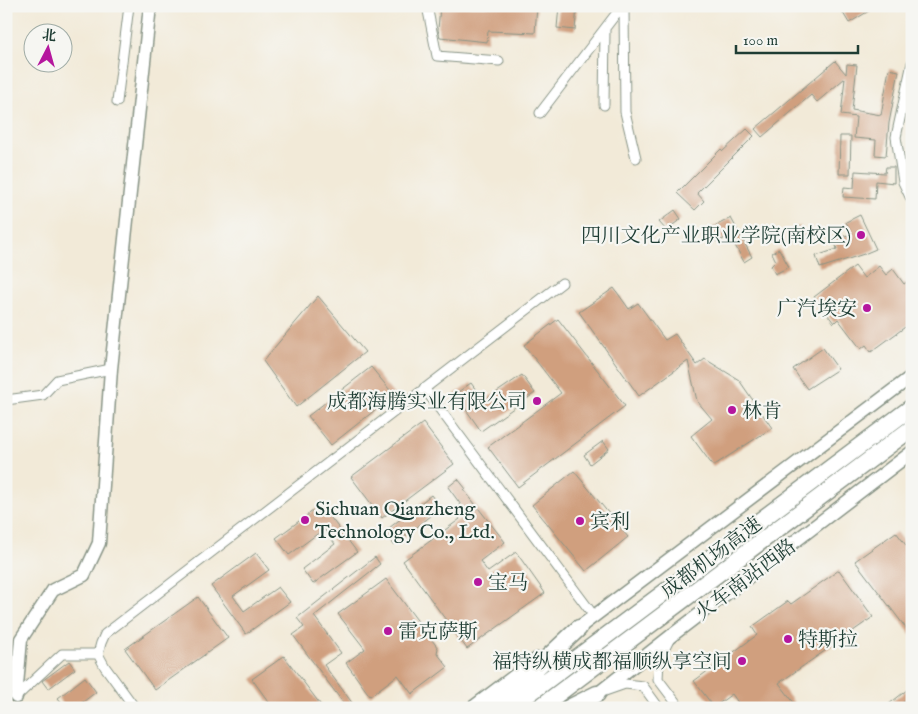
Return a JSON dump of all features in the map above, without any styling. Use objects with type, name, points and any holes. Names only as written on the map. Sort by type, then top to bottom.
[{"type":"highway","name":"成都机场高速","points":[[510,708],[912,407]]},
{"type":"highway","name":"成都机场高速","points":[[539,708],[912,428]]},
{"type":"highway","points":[[494,708],[579,628]]},
{"type":"highway","points":[[568,708],[597,694]]},
{"type":"main road","points":[[16,697],[21,639],[53,590],[84,575],[99,543],[111,369],[150,6]]},
{"type":"main road","points":[[472,708],[912,376]]},
{"type":"main road","name":"火车南站西路","points":[[579,708],[912,452]]},
{"type":"street","points":[[117,102],[129,6]]},
{"type":"street","points":[[427,6],[437,56],[499,61]]},
{"type":"street","points":[[540,114],[623,6]]},
{"type":"street","points":[[623,6],[625,112],[636,158]]},
{"type":"street","points":[[604,105],[605,28]]},
{"type":"street","points":[[912,63],[896,137],[903,182],[912,200]]},
{"type":"street","points":[[135,708],[105,667],[98,654],[105,634],[562,282]]},
{"type":"street","points":[[6,400],[43,395],[57,380],[111,369]]},
{"type":"street","points":[[424,388],[594,616]]},
{"type":"street","points":[[671,636],[659,660],[658,679],[680,708]]},
{"type":"street","points":[[16,697],[62,654],[98,654]]},
{"type":"street","points":[[597,694],[625,684],[643,686],[659,708]]},
{"type":"building","points":[[440,6],[537,6],[535,33],[488,31],[487,42],[440,37],[438,30]]},
{"type":"building","points":[[559,6],[577,6],[575,30],[557,28]]},
{"type":"building","points":[[854,6],[877,6],[849,23],[843,13]]},
{"type":"building","points":[[835,61],[846,74],[847,64],[857,65],[852,110],[881,115],[889,69],[899,71],[889,123],[886,156],[875,155],[876,140],[854,138],[856,117],[841,115],[845,78],[817,102],[811,95],[762,137],[755,129]]},
{"type":"building","points":[[747,129],[754,136],[697,193],[704,201],[695,210],[677,193],[721,149],[723,151]]},
{"type":"building","points":[[840,136],[851,136],[850,174],[839,174]]},
{"type":"building","points":[[886,167],[894,167],[894,183],[876,181],[875,199],[843,197],[844,187],[854,188],[855,171],[885,173]]},
{"type":"building","points":[[675,210],[681,219],[666,230],[659,222]]},
{"type":"building","points":[[860,215],[876,249],[820,268],[816,256],[837,249],[834,239],[852,234],[846,222]]},
{"type":"building","points":[[731,218],[752,257],[744,262],[730,236],[717,242],[709,229]]},
{"type":"building","points":[[800,226],[805,236],[794,241],[789,230]]},
{"type":"building","points":[[779,249],[789,267],[775,274],[771,266],[776,261],[772,253]]},
{"type":"building","name":"广汽埃安","points":[[855,266],[864,278],[879,266],[886,275],[893,269],[904,284],[912,279],[912,322],[871,352],[866,345],[861,349],[838,319],[834,323],[814,297]]},
{"type":"building","points":[[614,288],[629,309],[638,303],[665,340],[675,334],[697,365],[705,359],[739,380],[772,428],[713,466],[691,436],[712,419],[697,401],[688,361],[639,396],[579,312]]},
{"type":"building","points":[[318,296],[365,352],[296,407],[263,361]]},
{"type":"building","points":[[558,319],[625,406],[518,487],[488,447],[561,393],[524,345]]},
{"type":"building","points":[[823,348],[838,369],[807,389],[793,369]]},
{"type":"building","points":[[371,367],[394,395],[331,445],[308,416]]},
{"type":"building","points":[[522,375],[535,393],[481,431],[455,394],[471,383],[484,401]]},
{"type":"building","points":[[423,423],[454,464],[382,518],[351,477]]},
{"type":"building","points":[[603,441],[609,449],[590,464],[584,455]]},
{"type":"building","name":"宾利","points":[[574,471],[628,537],[586,571],[532,505]]},
{"type":"building","name":"宝马","points":[[458,479],[466,489],[464,490],[505,542],[480,561],[488,572],[516,552],[545,593],[467,649],[403,561],[460,519],[454,510],[461,505],[448,487]]},
{"type":"building","points":[[431,495],[441,508],[394,545],[384,532]]},
{"type":"building","points":[[321,505],[357,552],[313,584],[302,569],[335,544],[324,529],[289,555],[276,538]]},
{"type":"building","points":[[896,532],[912,553],[912,636],[855,561]]},
{"type":"building","points":[[256,553],[269,570],[233,596],[244,611],[278,587],[290,602],[246,634],[211,586]]},
{"type":"building","points":[[375,557],[380,564],[314,616],[341,653],[324,665],[356,708],[347,708],[293,635],[304,627],[297,618]]},
{"type":"building","points":[[839,570],[873,617],[779,683],[798,708],[742,708],[732,694],[714,707],[694,681],[757,635],[752,627],[788,601],[791,604]]},
{"type":"building","name":"雷克萨斯","points":[[386,579],[438,648],[437,653],[448,667],[412,694],[398,675],[370,696],[346,663],[365,649],[338,614]]},
{"type":"building","points":[[198,597],[228,638],[155,690],[125,649]]},
{"type":"building","points":[[284,656],[323,708],[273,708],[252,679]]},
{"type":"building","points":[[69,661],[75,669],[48,689],[42,681]]},
{"type":"building","points":[[85,677],[96,692],[75,708],[66,708],[58,698]]},
{"type":"building","points":[[912,686],[912,695],[896,708],[884,708]]},
{"type":"place","name":"四川文化产业职业学院(南校区)","points":[[861,235]]},
{"type":"place","name":"广汽埃安","points":[[867,308]]},
{"type":"place","name":"成都海腾实业有限公司","points":[[537,401]]},
{"type":"place","name":"林肯","points":[[732,410]]},
{"type":"place","name":"Sichuan Qianzheng Technology Co., Ltd.","points":[[305,520]]},
{"type":"place","name":"宾利","points":[[580,521]]},
{"type":"place","name":"宝马","points":[[478,582]]},
{"type":"place","name":"雷克萨斯","points":[[388,631]]},
{"type":"place","name":"特斯拉","points":[[788,639]]},
{"type":"place","name":"福特纵横成都福顺纵享空间","points":[[742,661]]}]
